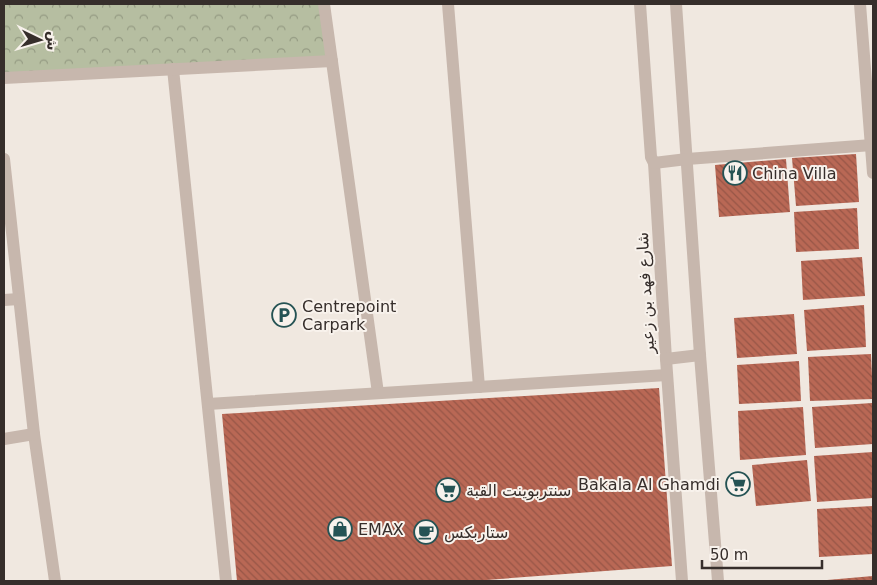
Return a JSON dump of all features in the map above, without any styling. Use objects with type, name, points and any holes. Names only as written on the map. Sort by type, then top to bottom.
[{"type":"street","points":[[324,4],[378,393]]},
{"type":"street","points":[[448,4],[479,387]]},
{"type":"street","name":"شارع فهد بن زعير","points":[[640,4],[651,157],[654,163],[682,581]]},
{"type":"street","points":[[676,4],[700,355],[718,581]]},
{"type":"street","points":[[860,4],[868,54],[873,173]]},
{"type":"street","points":[[4,78],[332,61]]},
{"type":"street","points":[[173,69],[226,581]]},
{"type":"street","points":[[654,163],[872,145]]},
{"type":"street","points":[[4,159],[34,434],[55,581]]},
{"type":"street","points":[[4,300],[19,299]]},
{"type":"street","points":[[666,359],[700,355]]},
{"type":"street","points":[[208,404],[667,375]]},
{"type":"street","points":[[4,439],[34,434]]},
{"type":"green space","points":[[4,4],[320,4],[328,57],[4,74]]},
{"type":"building","points":[[856,154],[859,202],[796,206],[792,158]]},
{"type":"building","points":[[786,159],[790,212],[719,217],[715,165]]},
{"type":"building","points":[[857,208],[859,249],[796,252],[794,212]]},
{"type":"building","points":[[862,257],[865,296],[803,300],[801,261]]},
{"type":"building","points":[[864,305],[866,347],[807,351],[804,310]]},
{"type":"building","points":[[794,314],[797,354],[737,358],[734,318]]},
{"type":"building","points":[[871,354],[873,399],[810,401],[808,357]]},
{"type":"building","points":[[799,361],[801,401],[739,404],[737,365]]},
{"type":"building","name":"سنتربوينت القبة","points":[[659,388],[672,566],[473,581],[237,581],[222,414]]},
{"type":"building","points":[[872,403],[873,444],[815,448],[812,407]]},
{"type":"building","points":[[803,407],[806,455],[740,460],[738,411]]},
{"type":"building","points":[[873,452],[873,498],[817,502],[814,456]]},
{"type":"building","points":[[807,460],[811,501],[756,506],[752,465]]},
{"type":"building","points":[[873,506],[873,554],[819,557],[817,509]]},
{"type":"building","points":[[873,576],[873,581],[827,581],[827,580]]},
{"type":"place","name":"China Villa","points":[[735,173]]},
{"type":"place","name":"Centrepoint Carpark","points":[[284,315]]},
{"type":"place","name":"Bakala Al Ghamdi","points":[[738,484]]},
{"type":"place","name":"سنتربوينت القبة","points":[[448,490]]},
{"type":"place","name":"EMAX","points":[[340,529]]},
{"type":"place","name":"ستاربكس","points":[[426,532]]}]
